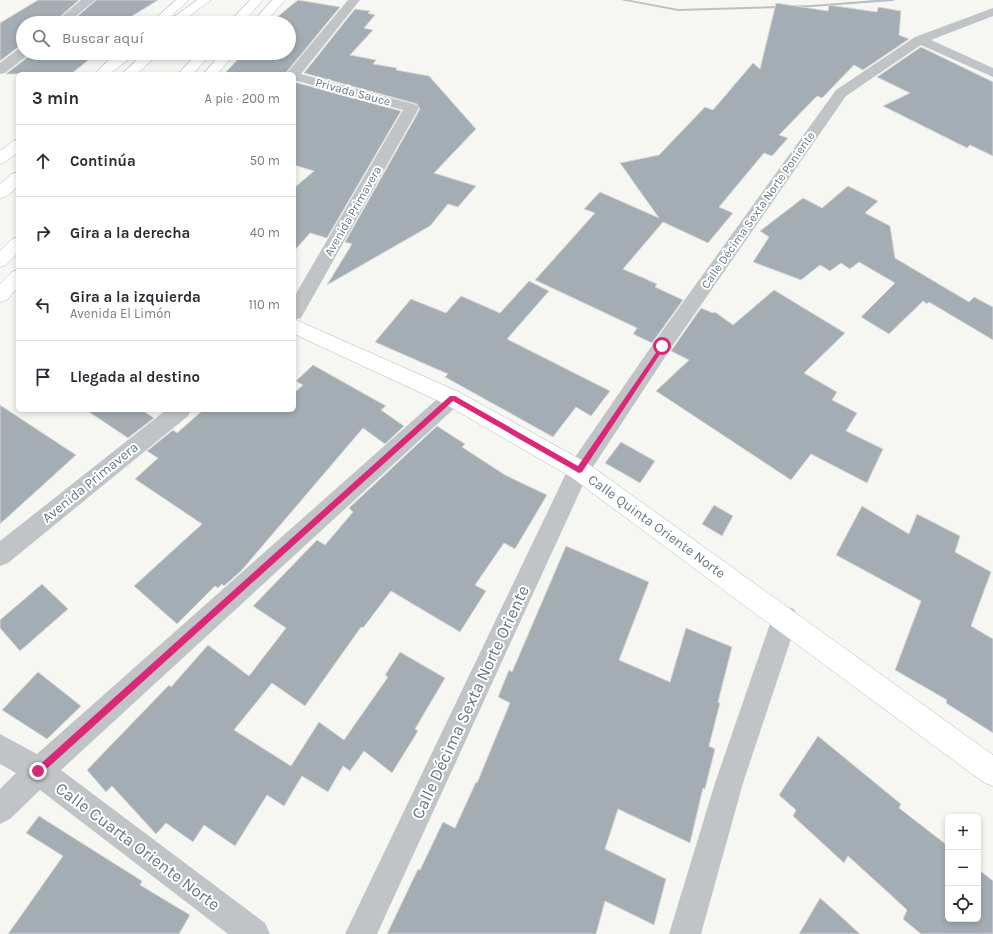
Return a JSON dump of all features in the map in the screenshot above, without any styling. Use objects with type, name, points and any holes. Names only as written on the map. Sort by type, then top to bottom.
[{"type":"main road","points":[[164,16],[183,0]]},
{"type":"main road","points":[[182,16],[205,0]]},
{"type":"main road","points":[[193,16],[210,0]]},
{"type":"main road","points":[[242,16],[257,0]]},
{"type":"main road","points":[[261,16],[266,0]]},
{"type":"main road","points":[[264,16],[279,0]]},
{"type":"main road","points":[[105,72],[117,60]]},
{"type":"main road","points":[[105,72],[121,60]]},
{"type":"main road","points":[[131,72],[144,60]]},
{"type":"main road","points":[[187,72],[198,60]]},
{"type":"main road","points":[[212,72],[223,60]]},
{"type":"main road","points":[[0,159],[16,146]]},
{"type":"main road","points":[[0,193],[16,179]]},
{"type":"main road","points":[[0,261],[16,245]]},
{"type":"main road","points":[[0,295],[16,278]]},
{"type":"main road","name":"Calle Quinta Oriente Norte","points":[[296,327],[452,398],[579,470],[785,618],[993,772]]},
{"type":"street","points":[[69,16],[89,0]]},
{"type":"street","points":[[296,72],[354,0]]},
{"type":"street","name":"Calle Décima Sexta Norte Poniente","points":[[579,470],[662,346],[841,93],[920,40],[993,12]]},
{"type":"street","points":[[920,40],[993,73]]},
{"type":"street","points":[[0,70],[16,57]]},
{"type":"street","name":"Privada Sauce","points":[[296,76],[412,108]]},
{"type":"street","name":"Avenida Primavera","points":[[296,310],[412,108]]},
{"type":"street","points":[[0,810],[38,771],[452,398]]},
{"type":"street","name":"Avenida Primavera","points":[[0,555],[178,412]]},
{"type":"street","name":"Calle Décima Sexta Norte Oriente","points":[[361,934],[579,470]]},
{"type":"street","points":[[685,934],[728,783],[785,618]]},
{"type":"street","name":"Calle Cuarta Oriente Norte","points":[[0,748],[38,771],[254,934]]},
{"type":"building","points":[[38,0],[79,0],[61,16],[16,16],[16,49],[0,61],[0,23]]},
{"type":"building","points":[[96,0],[158,0],[132,16],[78,16]]},
{"type":"building","points":[[298,0],[340,7],[287,72],[226,72],[237,60],[296,60],[296,16],[278,16]]},
{"type":"building","points":[[776,3],[828,11],[829,5],[877,12],[878,7],[901,11],[899,35],[909,39],[863,70],[854,65],[822,98],[817,96],[779,135],[788,138],[772,156],[764,153],[719,207],[733,213],[708,243],[663,222],[623,269],[657,284],[655,287],[683,300],[652,343],[633,334],[637,328],[535,280],[595,213],[584,209],[600,192],[659,218],[620,163],[659,155],[705,107],[713,110],[753,63],[760,69]]},
{"type":"building","points":[[355,9],[370,11],[368,13],[375,15],[364,28],[373,30],[350,55],[376,60],[373,64],[429,76],[476,129],[434,173],[476,186],[458,207],[448,204],[430,226],[327,285],[352,244],[345,242],[420,109],[417,104],[304,73]]},
{"type":"building","points":[[921,47],[993,82],[993,156],[970,145],[967,148],[883,106],[910,93],[877,77]]},
{"type":"building","points":[[24,60],[88,60],[73,72],[16,72],[16,74],[6,74]]},
{"type":"building","points":[[296,83],[401,111],[327,238],[310,233],[296,249],[296,186],[314,171],[296,166]]},
{"type":"building","points":[[848,186],[878,201],[865,213],[890,226],[895,258],[969,302],[974,297],[993,307],[993,340],[929,302],[927,304],[923,301],[889,334],[861,317],[895,283],[859,262],[850,269],[841,263],[830,271],[820,265],[801,280],[753,262],[769,237],[760,231],[803,198],[822,208]]},
{"type":"building","points":[[529,281],[549,291],[507,339],[610,391],[591,416],[576,407],[553,437],[445,377],[448,374],[375,342],[411,299],[446,313],[461,296],[500,313]]},
{"type":"building","points":[[774,290],[845,333],[804,373],[837,392],[832,400],[857,413],[846,431],[883,449],[867,483],[811,454],[791,480],[656,391],[689,360],[671,351],[701,308],[713,313],[715,312],[733,325]]},
{"type":"building","points":[[313,365],[386,406],[381,410],[404,426],[385,444],[363,428],[241,571],[224,586],[222,584],[218,588],[215,586],[177,624],[134,586],[202,524],[135,479],[158,458],[147,451],[173,430],[177,433],[201,412],[296,412],[296,391],[303,385],[296,381]]},
{"type":"building","points":[[0,405],[76,455],[0,524]]},
{"type":"building","points":[[89,412],[145,412],[154,418],[128,438]]},
{"type":"building","points":[[437,426],[465,444],[462,447],[505,475],[547,495],[515,549],[504,543],[475,585],[486,591],[460,632],[391,591],[363,628],[361,627],[305,706],[272,683],[234,730],[291,766],[319,722],[344,740],[388,677],[385,675],[400,652],[445,678],[415,729],[418,731],[392,773],[364,751],[350,771],[343,766],[328,792],[302,776],[284,806],[267,795],[235,846],[204,825],[193,842],[166,823],[156,834],[112,786],[106,792],[87,770],[169,685],[171,687],[208,645],[249,676],[286,628],[253,606],[317,540],[325,545],[353,512],[349,508]]},
{"type":"building","points":[[621,442],[655,461],[640,483],[605,463]]},
{"type":"building","points":[[714,505],[733,516],[722,536],[702,524]]},
{"type":"building","points":[[862,506],[909,534],[917,514],[960,536],[955,552],[991,572],[971,626],[993,639],[993,733],[946,703],[947,700],[895,670],[921,601],[836,555]]},
{"type":"building","points":[[566,546],[649,582],[619,660],[670,682],[686,628],[732,647],[709,746],[715,749],[705,789],[703,788],[690,843],[618,809],[605,849],[666,879],[654,925],[605,901],[596,934],[387,934],[418,869],[420,870],[443,822],[455,828],[476,782],[477,783],[510,703],[498,697],[509,670],[512,672]]},
{"type":"building","points":[[42,584],[68,609],[20,651],[0,628],[0,620]]},
{"type":"building","points":[[38,672],[81,706],[47,739],[2,710]]},
{"type":"building","points":[[818,736],[901,804],[899,808],[945,844],[945,922],[981,922],[981,871],[993,881],[993,934],[921,934],[903,919],[907,910],[848,856],[844,863],[793,816],[796,810],[779,795]]},
{"type":"building","points":[[39,816],[142,881],[140,885],[190,915],[179,934],[8,934],[63,856],[26,833]]},
{"type":"building","points":[[820,898],[836,912],[860,934],[799,934]]},
{"type":"waterway","points":[[623,0],[678,10],[812,6],[893,0]]},
{"type":"route","points":[[38,771],[452,398],[579,470],[662,346]]}]
